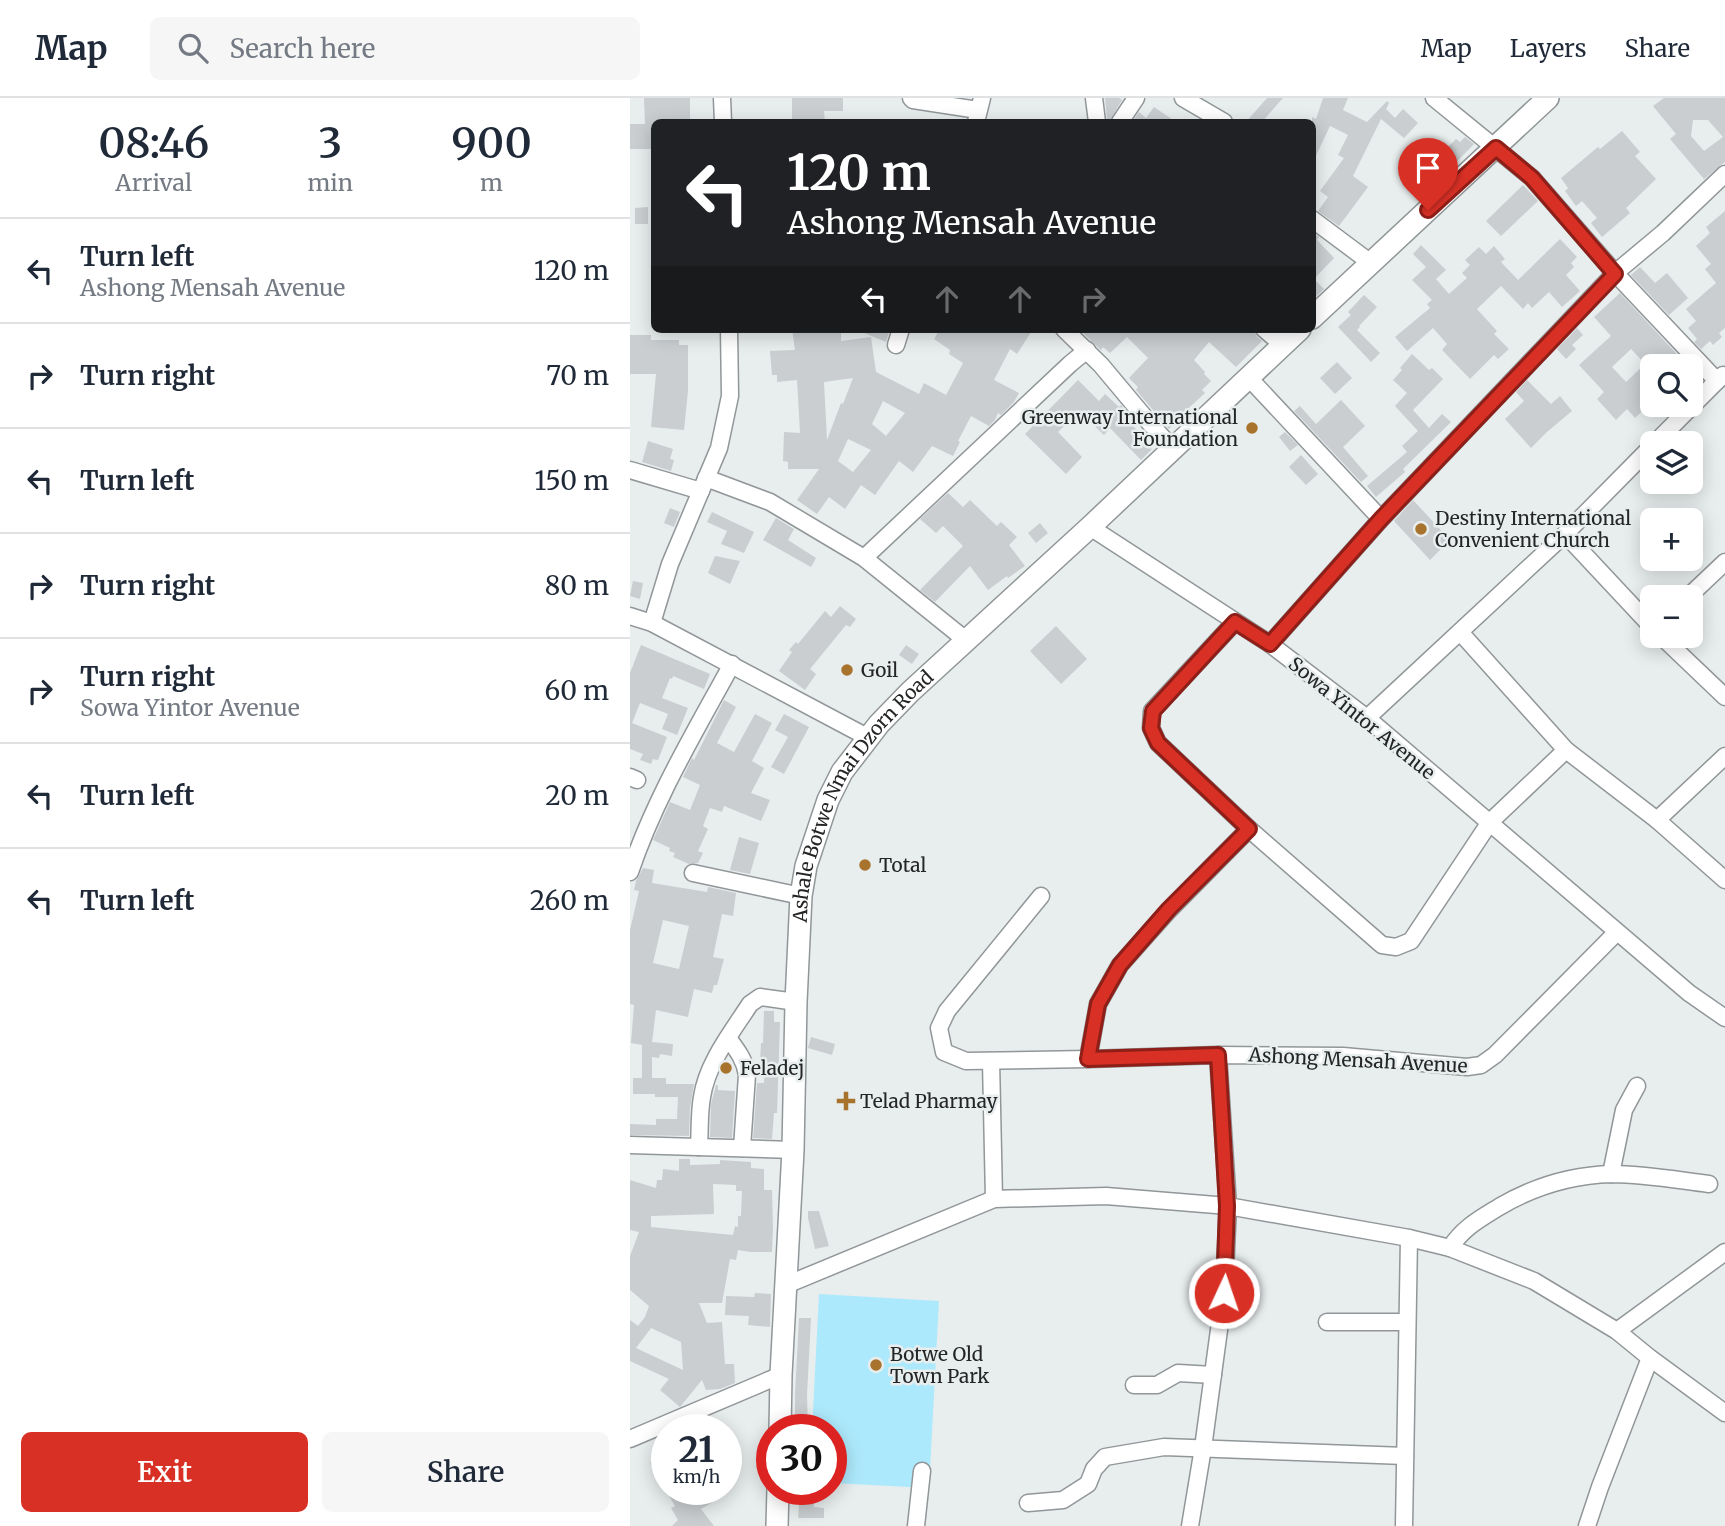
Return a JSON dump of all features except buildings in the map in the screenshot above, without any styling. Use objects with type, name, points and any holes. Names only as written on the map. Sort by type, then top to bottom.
[{"type":"main road","points":[[1316,314],[1548,98]]},
{"type":"main road","name":"Ashale Botwe Nmai Dzorn Road","points":[[780,1414],[793,1150],[801,896],[806,866],[828,800],[842,772],[879,724],[911,692],[1296,333]]},
{"type":"main road","points":[[777,1526],[778,1505]]},
{"type":"street","points":[[722,98],[723,119]]},
{"type":"street","points":[[911,98],[978,110]]},
{"type":"street","points":[[1094,98],[1097,119]]},
{"type":"street","points":[[1122,119],[1136,98]]},
{"type":"street","points":[[1183,98],[1219,119]]},
{"type":"street","points":[[1434,98],[1532,178],[1615,274],[1721,377],[1667,431]]},
{"type":"street","points":[[1270,644],[1381,519],[1615,274],[1725,174]]},
{"type":"street","points":[[1316,222],[1371,263]]},
{"type":"street","points":[[652,623],[670,564],[719,448],[730,396],[729,333]]},
{"type":"street","points":[[1068,333],[1087,350],[1172,448]]},
{"type":"street","points":[[1269,333],[1283,345]]},
{"type":"street","points":[[864,558],[1087,350]]},
{"type":"street","points":[[1249,378],[1381,519]]},
{"type":"street","points":[[1367,718],[1565,534],[1640,458]]},
{"type":"street","points":[[630,470],[770,502],[864,558],[967,641]]},
{"type":"street","name":"Sowa Yintor Avenue","points":[[1090,527],[1270,644],[1367,718],[1689,993],[1722,1011]]},
{"type":"street","points":[[1565,534],[1640,614]]},
{"type":"street","points":[[1701,585],[1725,562]]},
{"type":"street","points":[[630,616],[652,623],[869,738]]},
{"type":"street","points":[[1235,622],[1153,711],[1151,728],[1158,743],[1249,829],[1382,945],[1396,947],[1411,941],[1490,821],[1566,750]]},
{"type":"street","points":[[1460,632],[1566,750],[1657,820],[1725,880]]},
{"type":"street","points":[[1674,648],[1725,697]]},
{"type":"street","points":[[630,872],[634,844],[732,664]]},
{"type":"street","points":[[1657,820],[1725,756]]},
{"type":"street","points":[[1088,1059],[1098,1004],[1120,965],[1169,909],[1249,829]]},
{"type":"street","points":[[693,873],[801,896]]},
{"type":"street","name":"Ashong Mensah Avenue","points":[[1041,896],[947,1011],[939,1028],[944,1052],[966,1061],[1218,1055],[1343,1056],[1467,1067],[1482,1065],[1618,932]]},
{"type":"street","points":[[699,1147],[702,1097],[712,1064],[750,1004],[760,997],[796,1002]]},
{"type":"street","points":[[728,1038],[744,1059],[746,1066],[742,1148]]},
{"type":"street","points":[[1190,1526],[1224,1293],[1227,1206],[1218,1055]]},
{"type":"street","points":[[991,1061],[994,1199]]},
{"type":"street","points":[[1611,1174],[1624,1110],[1637,1086]]},
{"type":"street","points":[[630,1145],[793,1150]]},
{"type":"street","points":[[1450,1248],[1458,1235],[1471,1224],[1510,1201],[1538,1188],[1568,1179],[1611,1174],[1709,1184]]},
{"type":"street","points":[[786,1284],[994,1199],[1106,1196],[1227,1206],[1409,1238],[1450,1248],[1534,1281],[1618,1331],[1725,1413]]},
{"type":"street","points":[[1404,1526],[1409,1238]]},
{"type":"street","points":[[1618,1331],[1725,1252]]},
{"type":"street","points":[[1327,1322],[1407,1322]]},
{"type":"street","points":[[1587,1526],[1650,1358]]},
{"type":"street","points":[[1134,1385],[1152,1387],[1178,1373],[1213,1375]]},
{"type":"street","points":[[630,1439],[781,1375]]},
{"type":"street","points":[[1028,1503],[1063,1500],[1088,1484],[1094,1469],[1105,1457],[1164,1447],[1405,1456]]},
{"type":"street","points":[[916,1526],[922,1471]]},
{"type":"shaded area","name":"Botwe Old Town Park","points":[[819,1294],[939,1301],[929,1488],[847,1484],[847,1414],[813,1414]]},
{"type":"place","name":"Greenway International Foundation","points":[[1252,428]]},
{"type":"place","name":"Destiny International Convenient Church","points":[[1421,529]]},
{"type":"place","name":"Goil","points":[[847,670]]},
{"type":"place","name":"Total","points":[[865,865]]},
{"type":"place","name":"Feladej","points":[[726,1068]]},
{"type":"place","name":"Telad Pharmay","points":[[846,1101]]},
{"type":"place","name":"Botwe Old Town Park","points":[[876,1365]]},
{"type":"route","points":[[1224,1293],[1227,1206],[1218,1055],[1088,1059],[1098,1004],[1120,965],[1169,909],[1249,829],[1158,743],[1151,728],[1153,711],[1235,622],[1270,644],[1381,519],[1615,274],[1532,178],[1496,148],[1428,210]]}]
